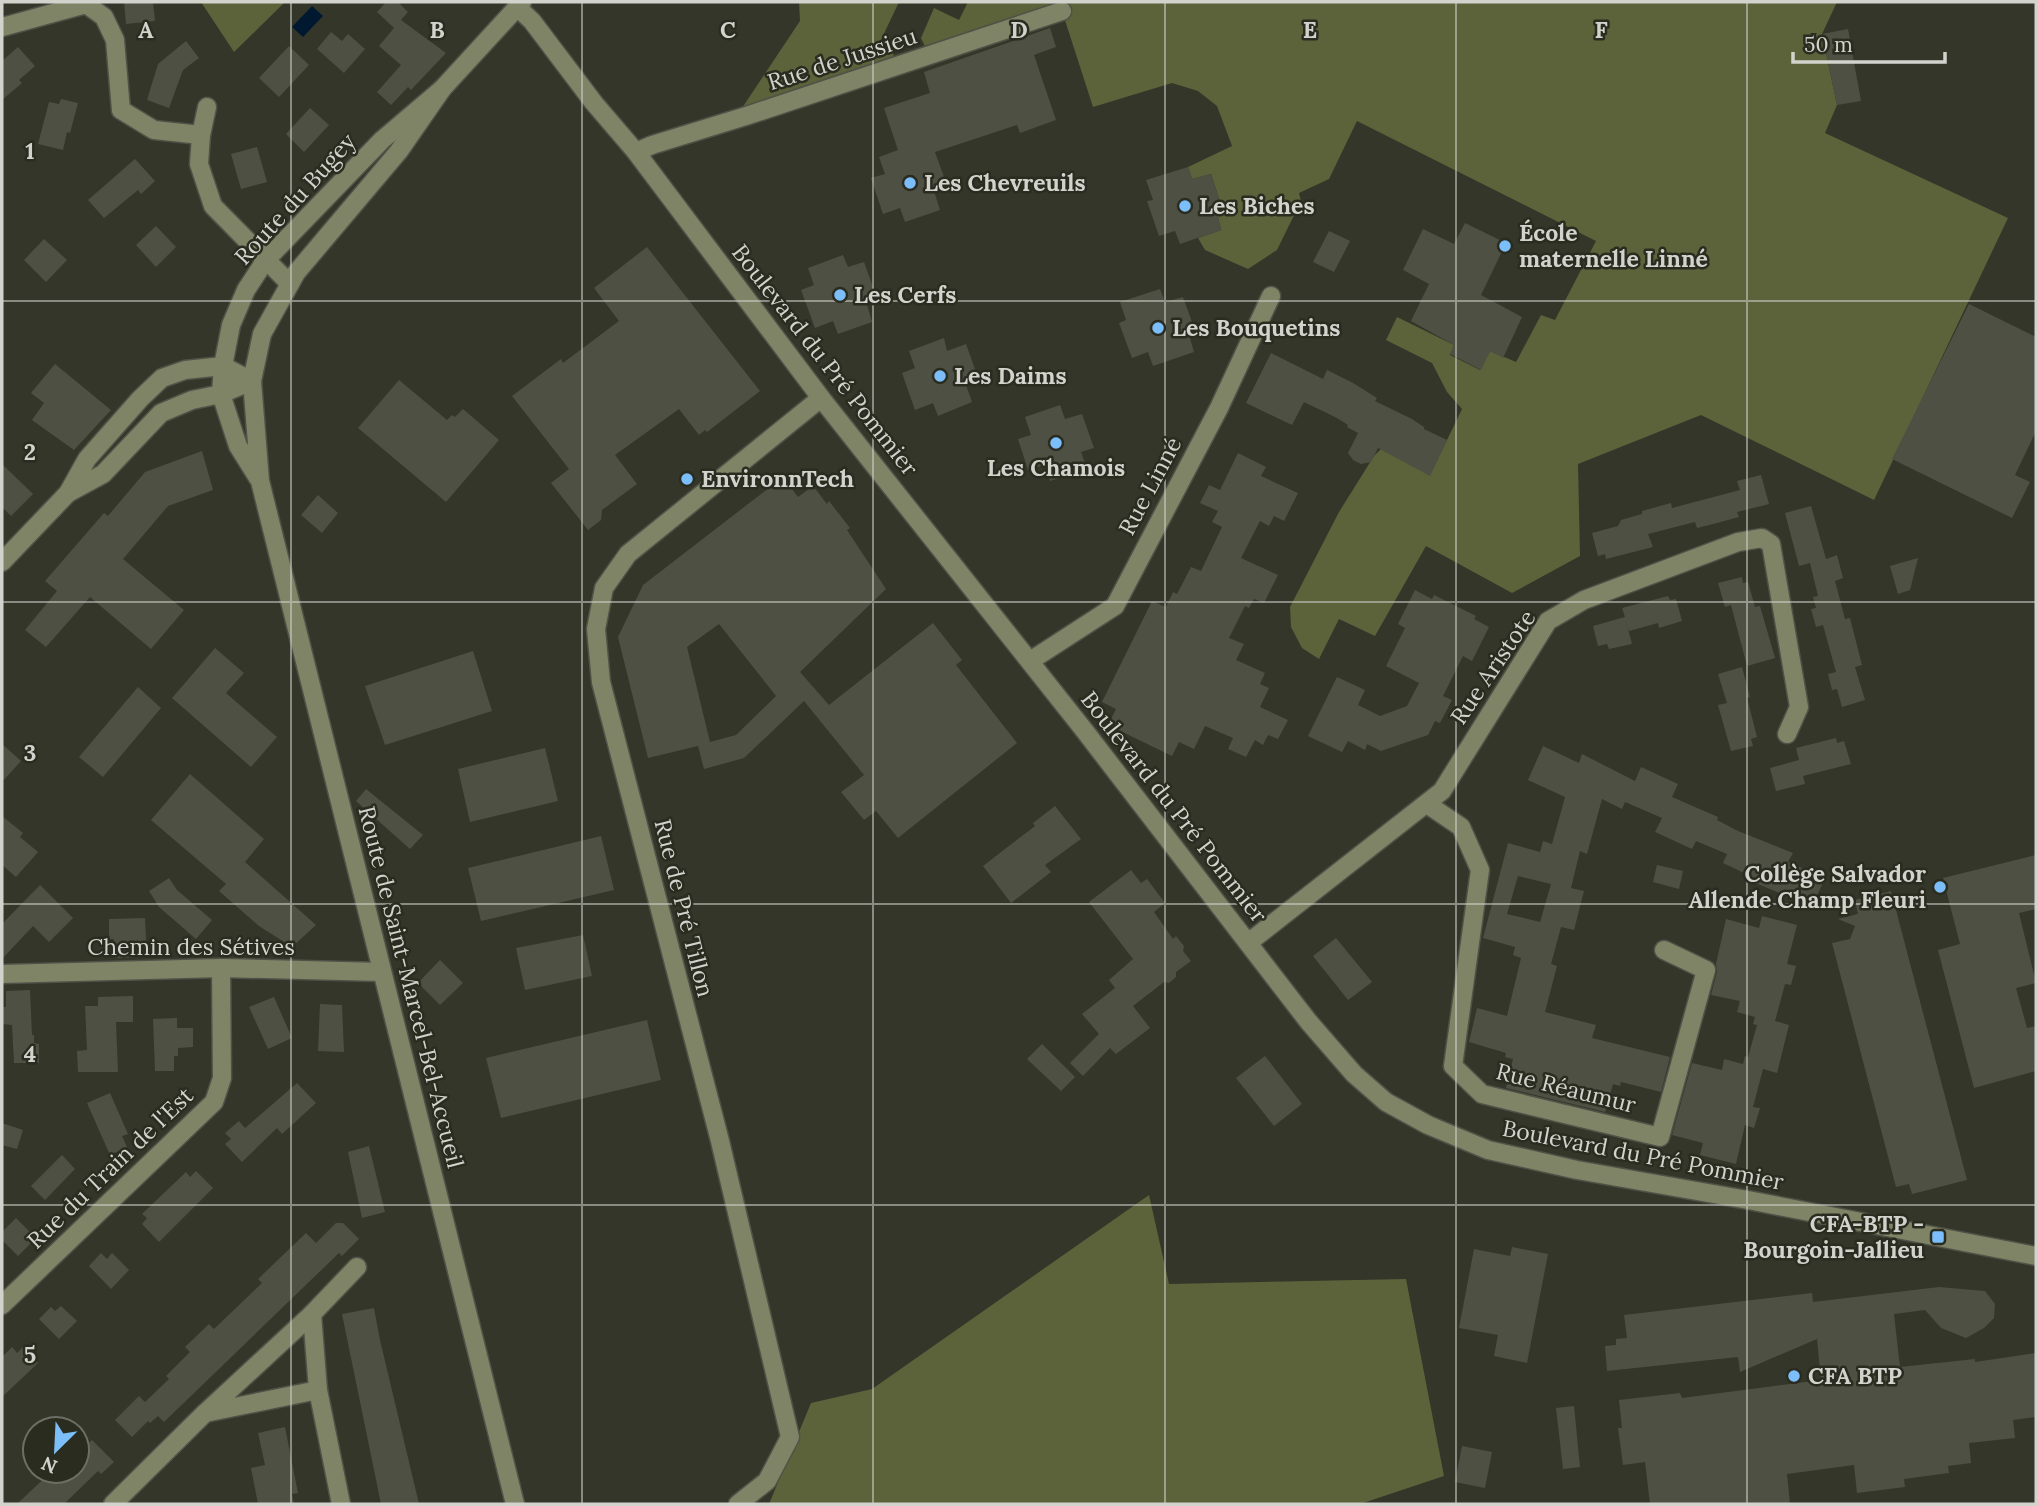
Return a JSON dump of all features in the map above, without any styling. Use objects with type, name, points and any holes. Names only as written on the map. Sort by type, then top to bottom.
[{"type":"street","points":[[2,27],[86,4],[104,17],[116,40],[121,110],[154,130],[201,135]]},
{"type":"street","name":"Route du Bugey","points":[[252,381],[262,334],[296,273],[399,151],[442,89],[519,4]]},
{"type":"street","name":"Boulevard du Pré Pommier","points":[[519,4],[594,103],[636,152],[821,398],[1030,661],[1308,1021],[1354,1074],[1386,1102],[1427,1125],[1488,1150],[1577,1170],[2036,1256]]},
{"type":"street","name":"Rue de Jussieu","points":[[636,152],[1062,11]]},
{"type":"street","name":"Route du Bugey","points":[[221,394],[231,325],[246,290],[265,261],[382,140],[442,89]]},
{"type":"street","points":[[207,107],[199,164],[213,206],[290,284]]},
{"type":"street","name":"Rue Linné","points":[[1030,661],[1115,606],[1219,408],[1270,296]]},
{"type":"street","points":[[2,562],[68,493],[87,459],[162,378],[185,370],[223,366],[252,381]]},
{"type":"street","points":[[68,493],[103,474],[161,413],[252,381]]},
{"type":"street","name":"Route de Saint-Marcel-Bel-Accueil","points":[[252,381],[260,481],[515,1504]]},
{"type":"street","name":"Route de Saint-Marcel-Bel-Accueil","points":[[221,394],[238,446],[260,481]]},
{"type":"street","name":"Rue de Pré Tillon","points":[[738,1504],[766,1481],[790,1437],[720,1141],[601,682],[596,629],[604,588],[628,554],[821,398]]},
{"type":"street","name":"Rue Aristote","points":[[1248,943],[1441,791],[1548,621],[1584,600],[1738,542],[1762,538],[1771,544],[1799,707],[1787,734]]},
{"type":"street","name":"Rue Réaumur","points":[[1427,804],[1461,827],[1480,870],[1453,1066],[1482,1094],[1660,1137],[1706,970],[1664,950]]},
{"type":"street","name":"Chemin des Sétives","points":[[2,974],[221,968],[381,972]]},
{"type":"street","name":"Rue du Train de l'Est","points":[[2,1305],[214,1102],[222,1078],[221,968]]},
{"type":"street","points":[[113,1504],[205,1413],[312,1314],[357,1267]]},
{"type":"street","points":[[312,1314],[318,1390],[341,1504]]},
{"type":"street","points":[[205,1413],[318,1390]]},
{"type":"green space","points":[[201,2],[285,2],[234,52]]},
{"type":"green space","points":[[799,2],[899,2],[879,44],[893,51],[895,67],[734,120],[800,21]]},
{"type":"green space","points":[[968,2],[1837,2],[1822,34],[1837,105],[1825,133],[2008,218],[1874,500],[1701,415],[1578,464],[1580,556],[1512,593],[1426,546],[1375,636],[1339,619],[1319,659],[1302,648],[1291,627],[1290,607],[1339,512],[1374,456],[1382,448],[1430,475],[1462,409],[1447,392],[1432,363],[1386,340],[1397,317],[1454,345],[1450,355],[1480,370],[1490,351],[1516,362],[1541,315],[1555,320],[1596,241],[1357,121],[1329,179],[1299,193],[1301,201],[1277,250],[1248,269],[1205,250],[1198,238],[1221,230],[1217,213],[1223,211],[1211,174],[1192,179],[1188,167],[1232,146],[1217,106],[1198,91],[1172,83],[1093,107],[1062,11],[929,55],[921,38],[934,8],[959,20]]},
{"type":"green space","points":[[1149,1195],[1169,1284],[1406,1279],[1444,1476],[1360,1504],[769,1504],[811,1403],[872,1389]]},
{"type":"water","points":[[312,6],[323,16],[303,37],[292,27]]},
{"type":"building","points":[[124,2],[153,2],[155,21],[126,24]]},
{"type":"building","points":[[386,2],[398,2],[408,12],[401,20],[446,53],[411,90],[408,87],[391,105],[377,92],[401,65],[379,46],[394,28],[377,12]]},
{"type":"building","points":[[1050,28],[1056,47],[1034,55],[1056,120],[1020,133],[1017,125],[935,152],[948,188],[934,191],[940,210],[905,222],[900,208],[883,214],[871,178],[885,174],[879,157],[898,150],[884,108],[930,93],[924,72]]},
{"type":"building","points":[[1848,29],[1861,101],[1837,105],[1822,34]]},
{"type":"building","points":[[331,32],[342,41],[348,34],[365,49],[344,73],[317,49]]},
{"type":"building","points":[[186,41],[199,58],[183,70],[169,108],[147,100],[158,64]]},
{"type":"building","points":[[289,46],[309,65],[279,97],[259,78]]},
{"type":"building","points":[[18,47],[35,66],[19,80],[22,83],[2,100],[2,61]]},
{"type":"building","points":[[61,99],[78,103],[63,150],[38,144],[49,102],[59,104]]},
{"type":"building","points":[[310,108],[329,125],[304,152],[286,134]]},
{"type":"building","points":[[257,147],[267,182],[241,189],[231,154]]},
{"type":"building","points":[[135,159],[155,181],[141,194],[138,190],[104,218],[88,200]]},
{"type":"building","name":"Les Biches","points":[[1188,167],[1192,179],[1211,174],[1223,211],[1217,213],[1221,230],[1180,244],[1175,231],[1159,236],[1147,201],[1153,200],[1146,180]]},
{"type":"building","points":[[1465,223],[1506,243],[1481,295],[1522,317],[1503,358],[1490,351],[1481,370],[1450,354],[1454,345],[1411,321],[1429,284],[1403,270],[1423,229],[1454,244]]},
{"type":"building","points":[[156,226],[176,247],[156,267],[136,245]]},
{"type":"building","points":[[1329,231],[1350,241],[1334,272],[1313,262]]},
{"type":"building","points":[[44,239],[67,260],[46,282],[24,260]]},
{"type":"building","points":[[647,247],[760,391],[707,432],[705,430],[699,435],[679,409],[615,455],[637,484],[602,510],[601,520],[588,530],[551,483],[569,469],[512,396],[561,359],[563,363],[619,321],[594,288]]},
{"type":"building","name":"Les Cerfs","points":[[843,255],[848,267],[864,262],[878,301],[867,305],[872,322],[838,334],[833,321],[815,328],[801,290],[814,285],[808,268]]},
{"type":"building","name":"Les Bouquetins","points":[[1160,289],[1165,302],[1183,297],[1196,333],[1189,335],[1194,352],[1153,366],[1148,352],[1132,358],[1119,323],[1126,320],[1120,302]]},
{"type":"building","points":[[1969,304],[2036,337],[2036,431],[2015,475],[2030,482],[2012,518],[1892,459]]},
{"type":"building","name":"Les Daims","points":[[944,338],[947,351],[966,344],[979,380],[966,385],[972,402],[938,416],[933,403],[915,410],[902,373],[915,368],[909,351]]},
{"type":"building","points":[[1271,353],[1323,379],[1327,370],[1377,398],[1375,401],[1447,440],[1430,476],[1378,448],[1371,462],[1361,464],[1353,460],[1348,453],[1358,433],[1337,418],[1304,402],[1292,425],[1246,403]]},
{"type":"building","points":[[55,364],[111,410],[74,450],[32,420],[44,403],[31,393]]},
{"type":"building","points":[[399,380],[447,420],[463,409],[499,440],[446,502],[358,428]]},
{"type":"building","name":"Les Chamois","points":[[1060,405],[1065,419],[1082,414],[1094,448],[1081,452],[1087,469],[1050,481],[1044,465],[1028,470],[1018,439],[1031,435],[1025,417]]},
{"type":"building","points":[[202,451],[213,490],[168,506],[123,559],[184,610],[151,649],[90,597],[46,647],[25,630],[57,591],[45,581],[104,513],[108,516],[145,472]]},
{"type":"building","points":[[1238,453],[1266,467],[1261,476],[1298,493],[1284,521],[1274,516],[1269,526],[1260,521],[1241,558],[1278,575],[1264,603],[1254,599],[1249,608],[1245,606],[1229,638],[1244,644],[1236,660],[1265,673],[1260,684],[1269,688],[1260,707],[1288,720],[1278,739],[1268,735],[1263,745],[1255,740],[1246,757],[1228,749],[1233,738],[1205,726],[1194,749],[1179,742],[1172,756],[1108,725],[1116,709],[1102,702],[1152,601],[1166,607],[1173,592],[1177,594],[1191,567],[1201,571],[1222,527],[1212,522],[1218,511],[1200,503],[1209,485],[1220,490]]},
{"type":"building","points":[[2,464],[33,494],[11,516],[2,507]]},
{"type":"building","points":[[1761,475],[1769,504],[1737,512],[1739,517],[1697,528],[1695,522],[1648,534],[1653,547],[1606,559],[1605,554],[1598,556],[1592,533],[1618,526],[1621,520],[1642,514],[1642,511],[1671,503],[1672,508],[1740,490],[1737,481]]},
{"type":"building","points":[[783,477],[798,497],[813,486],[850,528],[847,530],[886,589],[800,672],[829,705],[933,623],[962,660],[956,665],[1017,743],[898,838],[876,811],[864,820],[841,792],[864,775],[804,701],[744,758],[704,769],[698,746],[648,758],[618,637],[643,585]],"holes":[[[719,624],[776,696],[736,735],[710,742],[687,647]]]},
{"type":"building","points":[[318,495],[338,513],[322,533],[301,515]]},
{"type":"building","points":[[1811,506],[1826,559],[1837,555],[1843,578],[1835,581],[1845,619],[1850,618],[1862,665],[1855,667],[1865,700],[1842,707],[1837,689],[1832,690],[1828,674],[1836,672],[1823,625],[1816,627],[1811,609],[1816,608],[1813,597],[1818,596],[1810,563],[1799,566],[1785,513]]},
{"type":"building","points":[[1918,558],[1910,590],[1898,594],[1890,566]]},
{"type":"building","points":[[1742,577],[1743,583],[1748,582],[1755,607],[1760,606],[1775,658],[1747,666],[1731,605],[1725,607],[1718,583]]},
{"type":"building","points":[[1415,590],[1432,599],[1434,595],[1476,616],[1474,619],[1489,627],[1472,661],[1463,656],[1443,696],[1452,700],[1440,723],[1435,721],[1428,735],[1381,751],[1367,744],[1365,750],[1348,741],[1342,752],[1308,736],[1337,677],[1365,690],[1358,705],[1380,716],[1407,706],[1419,683],[1386,666],[1405,628],[1398,624]]},
{"type":"building","points":[[1668,596],[1670,600],[1676,599],[1682,621],[1659,628],[1658,623],[1629,631],[1626,621],[1632,644],[1609,649],[1607,644],[1598,646],[1593,626],[1625,617],[1622,608]]},
{"type":"building","points":[[215,648],[244,673],[226,693],[277,737],[251,767],[172,698]]},
{"type":"building","points":[[473,651],[492,711],[385,745],[365,686]]},
{"type":"building","points":[[1742,667],[1757,737],[1751,739],[1753,746],[1731,751],[1718,705],[1727,703],[1718,674]]},
{"type":"building","points":[[138,687],[161,708],[103,777],[79,757]]},
{"type":"building","points":[[1836,738],[1837,743],[1844,741],[1851,764],[1803,776],[1805,784],[1776,791],[1770,768],[1799,760],[1796,748]]},
{"type":"building","points":[[2,744],[21,761],[2,782]]},
{"type":"building","points":[[1543,746],[1579,763],[1582,754],[1635,781],[1641,767],[1678,784],[1672,797],[1718,817],[1717,820],[1738,831],[1793,853],[1788,862],[1825,878],[1812,907],[1756,883],[1757,879],[1723,863],[1727,854],[1696,841],[1692,849],[1655,832],[1662,818],[1625,802],[1622,809],[1602,799],[1587,854],[1580,851],[1571,888],[1584,891],[1574,930],[1561,927],[1551,964],[1557,966],[1545,1012],[1596,1025],[1592,1038],[1670,1057],[1661,1092],[1621,1082],[1620,1086],[1613,1084],[1605,1112],[1506,1088],[1513,1059],[1505,1057],[1506,1053],[1469,1042],[1477,1008],[1507,1016],[1521,958],[1513,955],[1515,947],[1483,938],[1508,843],[1540,852],[1543,841],[1552,844],[1565,797],[1528,780]],"holes":[[[1518,876],[1551,884],[1540,922],[1507,914]]]},
{"type":"building","points":[[545,748],[558,801],[470,822],[458,769]]},
{"type":"building","points":[[190,774],[264,839],[245,862],[316,925],[292,947],[259,926],[219,891],[226,884],[151,820]]},
{"type":"building","points":[[366,789],[423,835],[410,849],[356,801]]},
{"type":"building","points":[[1055,806],[1081,839],[1045,865],[1051,872],[1011,903],[983,866],[1035,826],[1033,823]]},
{"type":"building","points":[[2,816],[23,833],[20,837],[38,852],[16,877],[2,865]]},
{"type":"building","points":[[601,836],[614,890],[481,921],[468,868]]},
{"type":"building","points":[[2036,855],[2036,909],[2019,913],[2036,983],[2016,988],[2027,1028],[2036,1026],[2036,1071],[1974,1088],[1938,950],[1960,944],[1943,878]]},
{"type":"building","points":[[1657,865],[1683,871],[1679,889],[1653,882]]},
{"type":"building","points":[[1131,870],[1141,883],[1147,879],[1165,903],[1154,912],[1173,939],[1176,936],[1184,946],[1183,951],[1191,961],[1176,972],[1176,977],[1169,983],[1164,982],[1133,1006],[1150,1028],[1116,1054],[1110,1048],[1083,1076],[1070,1063],[1099,1034],[1082,1014],[1115,988],[1109,980],[1133,959],[1089,902]]},
{"type":"building","points":[[169,878],[177,890],[212,920],[196,939],[159,907],[149,891]]},
{"type":"building","points":[[40,885],[73,918],[49,942],[33,926],[2,959],[2,924]]},
{"type":"building","points":[[1891,891],[1967,1180],[1912,1194],[1909,1184],[1896,1187],[1832,943],[1850,939],[1855,926],[1838,919],[1858,914],[1855,900]]},
{"type":"building","points":[[1762,916],[1797,925],[1787,964],[1796,966],[1791,985],[1785,984],[1775,1021],[1789,1025],[1777,1073],[1763,1069],[1753,1107],[1760,1108],[1754,1128],[1745,1125],[1736,1164],[1700,1155],[1703,1143],[1672,1135],[1692,1063],[1722,1070],[1724,1059],[1743,1064],[1745,1056],[1748,1057],[1757,1025],[1753,1024],[1755,1017],[1737,1012],[1740,1001],[1711,995],[1726,919],[1759,928]]},
{"type":"building","points":[[145,918],[147,957],[115,958],[114,939],[109,939],[109,919]]},
{"type":"building","points":[[583,935],[592,976],[525,990],[516,948]]},
{"type":"building","points":[[1336,938],[1372,982],[1348,1000],[1313,956]]},
{"type":"building","points":[[440,960],[463,983],[440,1005],[418,983]]},
{"type":"building","points":[[30,990],[32,1035],[34,1043],[39,1044],[39,1063],[14,1063],[12,1025],[2,1024],[2,1007],[6,1007],[6,991]]},
{"type":"building","points":[[133,996],[133,1022],[116,1022],[118,1072],[78,1072],[77,1051],[87,1050],[85,1006],[98,1006],[98,997]]},
{"type":"building","points":[[274,997],[292,1038],[268,1049],[249,1007]]},
{"type":"building","points":[[320,1004],[342,1005],[344,1052],[318,1051]]},
{"type":"building","points":[[177,1018],[177,1028],[193,1028],[193,1047],[178,1048],[178,1056],[174,1056],[174,1071],[155,1071],[153,1019]]},
{"type":"building","points":[[647,1020],[661,1080],[501,1118],[486,1058]]},
{"type":"building","points":[[1042,1044],[1075,1077],[1061,1091],[1027,1059]]},
{"type":"building","points":[[1265,1056],[1302,1104],[1274,1126],[1236,1078]]},
{"type":"building","points":[[297,1083],[316,1103],[282,1134],[277,1128],[242,1162],[225,1144],[231,1139],[225,1133],[239,1121],[245,1128]]},
{"type":"building","points":[[110,1093],[128,1134],[122,1136],[127,1147],[110,1155],[87,1103]]},
{"type":"building","points":[[2,1123],[23,1130],[17,1149],[2,1145]]},
{"type":"building","points":[[369,1146],[385,1212],[362,1218],[348,1152]]},
{"type":"building","points":[[62,1155],[75,1169],[45,1200],[31,1186]]},
{"type":"building","points":[[196,1171],[213,1188],[159,1242],[142,1224],[147,1218],[142,1214],[186,1172],[190,1177]]},
{"type":"building","points":[[16,1218],[31,1233],[26,1237],[31,1243],[18,1256],[2,1240],[2,1232]]},
{"type":"building","points":[[336,1223],[343,1223],[359,1239],[342,1256],[339,1253],[164,1422],[158,1416],[150,1423],[148,1421],[132,1437],[115,1420],[139,1396],[145,1402],[169,1379],[166,1376],[190,1352],[185,1347],[209,1324],[214,1329],[262,1283],[258,1279],[306,1233],[316,1243]]},
{"type":"building","points":[[1512,1247],[1548,1254],[1527,1363],[1494,1356],[1498,1335],[1459,1328],[1474,1249],[1510,1256]]},
{"type":"building","points":[[101,1253],[107,1259],[112,1253],[129,1270],[111,1289],[89,1266]]},
{"type":"building","points":[[1939,1287],[1985,1291],[1995,1304],[1994,1318],[1984,1328],[1966,1338],[1941,1328],[1925,1310],[1894,1314],[1900,1367],[1975,1359],[1975,1362],[2036,1353],[2036,1417],[2013,1420],[2015,1438],[1969,1443],[1971,1463],[1948,1466],[1949,1473],[1904,1479],[1905,1487],[1857,1493],[1854,1465],[1787,1474],[1790,1504],[1650,1504],[1645,1462],[1623,1465],[1618,1428],[1622,1428],[1619,1400],[1680,1393],[1682,1398],[1821,1380],[1817,1339],[1740,1372],[1738,1357],[1607,1371],[1605,1346],[1616,1345],[1616,1339],[1627,1338],[1624,1315],[1812,1293],[1813,1302]]},
{"type":"building","points":[[61,1306],[77,1321],[59,1339],[39,1319],[51,1307],[55,1311]]},
{"type":"building","points":[[374,1308],[419,1504],[381,1504],[342,1314]]},
{"type":"building","points":[[12,1347],[17,1353],[23,1347],[38,1363],[2,1397],[2,1357]]},
{"type":"building","points":[[1574,1406],[1580,1467],[1563,1469],[1556,1408]]},
{"type":"building","points":[[285,1427],[298,1493],[292,1494],[294,1504],[258,1504],[251,1468],[265,1465],[258,1433]]},
{"type":"building","points":[[91,1441],[114,1462],[101,1474],[98,1471],[91,1478]]},
{"type":"building","points":[[1462,1446],[1492,1452],[1485,1488],[1455,1482]]},
{"type":"building","points":[[37,1485],[84,1485],[64,1504],[17,1504]]},
{"type":"place","name":"Les Chevreuils","points":[[910,183]]},
{"type":"place","name":"Les Biches","points":[[1185,206]]},
{"type":"place","name":"École maternelle Linné","points":[[1505,246]]},
{"type":"place","name":"Les Cerfs","points":[[840,295]]},
{"type":"place","name":"Les Bouquetins","points":[[1158,328]]},
{"type":"place","name":"Les Daims","points":[[940,376]]},
{"type":"place","name":"Les Chamois","points":[[1056,443]]},
{"type":"place","name":"EnvironnTech","points":[[687,479]]},
{"type":"place","name":"Collège Salvador Allende Champ Fleuri","points":[[1940,887]]},
{"type":"place","name":"CFA-BTP - Bourgoin-Jallieu","points":[[1938,1237]]},
{"type":"place","name":"CFA BTP","points":[[1794,1376]]}]
